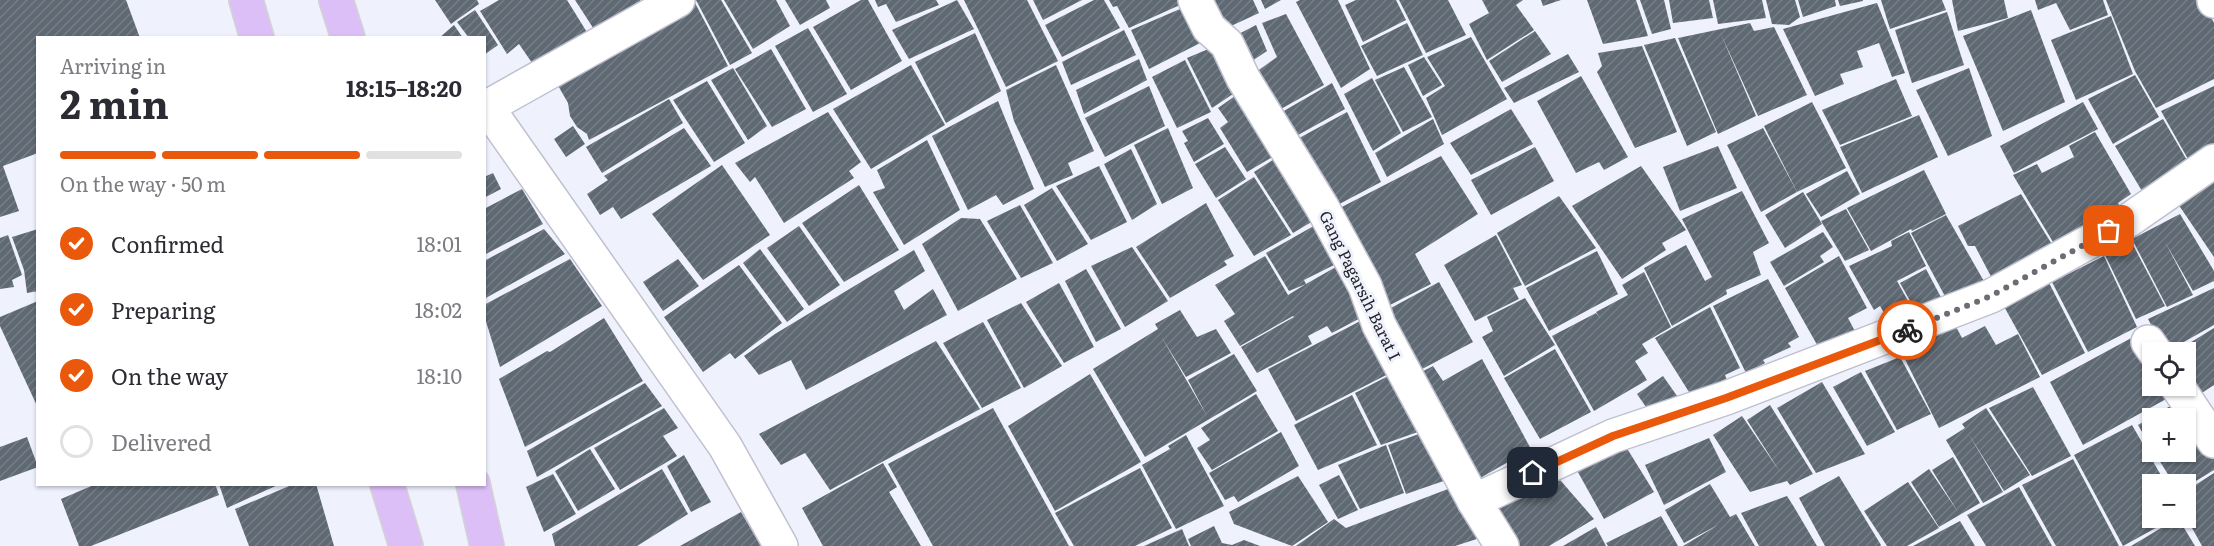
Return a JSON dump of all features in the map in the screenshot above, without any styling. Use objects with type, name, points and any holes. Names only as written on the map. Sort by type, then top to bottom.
[{"type":"main road","points":[[246,0],[256,36]]},
{"type":"main road","points":[[336,0],[347,36]]},
{"type":"main road","points":[[388,486],[406,546]]},
{"type":"main road","points":[[473,486],[487,546]]},
{"type":"street","points":[[678,0],[486,106],[725,446],[781,546]]},
{"type":"street","name":"Gang Pagarsih Barat I","points":[[1195,0],[1209,28],[1227,44],[1244,78],[1322,207],[1365,286],[1379,325],[1474,501],[1502,546]]},
{"type":"street","points":[[1474,501],[1613,436],[1726,398],[1991,296],[2129,220],[2214,161]]},
{"type":"street","points":[[2184,396],[2214,441]]},
{"type":"building","points":[[0,0],[126,0],[139,36],[36,36],[36,154],[3,166],[19,211],[0,217]]},
{"type":"building","points":[[435,0],[477,0],[479,4],[451,24]]},
{"type":"building","points":[[499,0],[567,0],[593,42],[539,73],[519,44],[507,54],[480,11]]},
{"type":"building","points":[[575,0],[640,0],[646,10],[599,37]]},
{"type":"building","points":[[696,0],[721,0],[752,53],[730,65]]},
{"type":"building","points":[[724,0],[776,0],[790,26],[753,49]]},
{"type":"building","points":[[785,0],[826,0],[830,8],[800,25]]},
{"type":"building","points":[[861,0],[868,0],[902,61],[851,90],[813,27]]},
{"type":"building","points":[[875,0],[936,0],[939,5],[896,22],[886,4],[878,7]]},
{"type":"building","points":[[957,0],[974,29],[909,59],[892,30]]},
{"type":"building","points":[[964,0],[1027,0],[1058,61],[1006,87]]},
{"type":"building","points":[[1033,0],[1082,0],[1043,20]]},
{"type":"building","points":[[1094,0],[1104,0],[1120,28],[1062,57],[1045,25]]},
{"type":"building","points":[[1109,0],[1191,0],[1129,28],[1117,6],[1113,7]]},
{"type":"building","points":[[1199,0],[1253,0],[1259,13],[1216,33]]},
{"type":"building","points":[[1261,0],[1281,0],[1265,9]]},
{"type":"building","points":[[1300,0],[1338,0],[1370,69],[1341,88],[1296,2]]},
{"type":"building","points":[[1356,0],[1396,0],[1406,20],[1363,42],[1345,5]]},
{"type":"building","points":[[1399,0],[1448,0],[1466,35],[1426,53]]},
{"type":"building","points":[[1482,0],[1523,0],[1516,5],[1534,30],[1487,60],[1469,24],[1489,13]]},
{"type":"building","points":[[1541,0],[1561,0],[1543,6]]},
{"type":"building","points":[[1587,0],[1636,0],[1648,36],[1603,44]]},
{"type":"building","points":[[1640,0],[1664,0],[1671,29],[1652,34]]},
{"type":"building","points":[[1669,0],[1709,0],[1713,18],[1673,23]]},
{"type":"building","points":[[1713,0],[1762,0],[1766,18],[1718,24]]},
{"type":"building","points":[[1766,0],[1795,0],[1800,17],[1789,25],[1772,24]]},
{"type":"building","points":[[1798,0],[1835,0],[1836,6],[1803,17]]},
{"type":"building","points":[[1838,0],[1863,0],[1863,1],[1840,6]]},
{"type":"building","points":[[1881,0],[1942,0],[1946,10],[1890,29]]},
{"type":"building","points":[[1952,0],[2004,0],[2008,18],[1958,31]]},
{"type":"building","points":[[2035,0],[2103,0],[2108,15],[2070,30],[2056,3],[2038,10]]},
{"type":"building","points":[[2106,0],[2203,0],[2214,23],[2214,79],[2156,108],[2135,71]]},
{"type":"building","points":[[694,1],[728,66],[589,140],[587,134],[577,127],[570,116],[568,103],[556,82],[565,77],[569,81],[662,24]]},
{"type":"building","points":[[1877,3],[1905,73],[1892,77],[1879,43],[1857,51],[1863,67],[1840,74],[1844,84],[1815,96],[1783,29]]},
{"type":"building","points":[[1187,6],[1212,37],[1149,69],[1131,30]]},
{"type":"building","points":[[475,10],[498,45],[486,54],[486,36],[468,36],[457,22]]},
{"type":"building","points":[[2031,10],[2065,102],[2003,131],[1963,36]]},
{"type":"building","points":[[1947,12],[1964,65],[1912,83],[1895,30]]},
{"type":"building","points":[[1286,14],[1324,85],[1268,116],[1248,78],[1277,57],[1262,23]]},
{"type":"building","points":[[2111,16],[2133,74],[2076,100],[2051,40]]},
{"type":"building","points":[[1407,23],[1423,55],[1377,76],[1361,46]]},
{"type":"building","points":[[1750,23],[1754,31],[1774,27],[1807,95],[1758,116],[1720,32],[1756,116],[1718,134],[1678,38]]},
{"type":"building","points":[[454,25],[462,36],[441,36]]},
{"type":"building","points":[[1256,25],[1267,51],[1243,67],[1231,38]]},
{"type":"building","points":[[808,28],[847,94],[813,112],[775,46]]},
{"type":"building","points":[[1124,30],[1136,55],[1071,85],[1062,62]]},
{"type":"building","points":[[1535,31],[1551,54],[1502,82],[1489,61]]},
{"type":"building","points":[[975,33],[1001,91],[946,123],[915,62]]},
{"type":"building","points":[[1471,37],[1507,99],[1442,135],[1426,98],[1445,86],[1427,57]]},
{"type":"building","points":[[1675,38],[1716,132],[1687,146],[1644,45]]},
{"type":"building","points":[[1225,42],[1245,86],[1212,108],[1187,58]]},
{"type":"building","points":[[1642,46],[1677,132],[1635,148],[1597,72],[1602,66],[1598,53]]},
{"type":"building","points":[[771,49],[806,109],[772,127],[735,69]]},
{"type":"building","points":[[1568,54],[1579,72],[1514,103],[1504,88]]},
{"type":"building","points":[[1424,57],[1442,85],[1423,96],[1408,65]]},
{"type":"building","points":[[1139,59],[1147,80],[1084,114],[1076,90]]},
{"type":"building","points":[[1185,60],[1211,112],[1177,128],[1152,77]]},
{"type":"building","points":[[911,65],[945,125],[871,169],[833,109]]},
{"type":"building","points":[[1056,65],[1094,151],[1068,163],[1073,175],[1045,187],[1014,121],[1006,90]]},
{"type":"building","points":[[1404,67],[1432,117],[1403,132],[1375,80]]},
{"type":"building","points":[[733,68],[767,126],[748,140],[711,80]]},
{"type":"building","points":[[1969,68],[1992,136],[1948,156],[1916,90]]},
{"type":"building","points":[[2135,75],[2159,117],[2113,144],[2088,99]]},
{"type":"building","points":[[1581,76],[1628,157],[1604,170],[1599,162],[1576,173],[1537,101]]},
{"type":"building","points":[[1372,78],[1401,133],[1373,151],[1344,94]]},
{"type":"building","points":[[1896,79],[1912,116],[1840,145],[1822,110]]},
{"type":"building","points":[[707,81],[745,143],[714,162],[673,100]]},
{"type":"building","points":[[1332,83],[1345,109],[1289,140],[1270,119]]},
{"type":"building","points":[[1149,86],[1165,126],[1105,157],[1085,118]]},
{"type":"building","points":[[2214,86],[2214,156],[2193,168],[2161,111]]},
{"type":"building","points":[[1245,89],[1284,150],[1247,172],[1220,128],[1228,122],[1218,108]]},
{"type":"building","points":[[669,99],[683,123],[602,173],[586,147]]},
{"type":"building","points":[[998,101],[1034,189],[1003,205],[996,195],[968,210],[932,136]]},
{"type":"building","points":[[1812,102],[1846,168],[1797,192],[1764,126]]},
{"type":"building","points":[[2083,102],[2098,129],[2014,173],[2000,146]]},
{"type":"building","points":[[1511,109],[1533,144],[1471,175],[1450,143]]},
{"type":"building","points":[[828,112],[861,162],[849,171],[854,178],[784,223],[755,177],[750,182],[735,163]]},
{"type":"building","points":[[1347,112],[1381,182],[1330,209],[1290,143]]},
{"type":"building","points":[[1919,115],[1938,157],[1862,193],[1840,147]]},
{"type":"building","points":[[1208,118],[1224,144],[1194,162],[1184,143],[1188,141],[1182,131]]},
{"type":"building","points":[[1433,119],[1444,144],[1387,177],[1375,153]]},
{"type":"building","points":[[2163,119],[2192,169],[2145,196],[2115,146]]},
{"type":"building","points":[[573,126],[585,144],[566,157],[554,139]]},
{"type":"building","points":[[684,128],[711,166],[621,219],[613,207],[600,215],[587,194],[608,180],[604,176]]},
{"type":"building","points":[[1168,128],[1193,188],[1162,204],[1134,145]]},
{"type":"building","points":[[1763,128],[1797,192],[1761,212],[1727,145]]},
{"type":"building","points":[[2095,132],[2131,194],[2118,203],[2126,216],[2067,249],[2060,238],[2053,242],[2013,175],[2037,164],[2042,173],[2074,157],[2069,146]]},
{"type":"building","points":[[927,140],[960,210],[904,245],[873,192],[885,188],[877,170]]},
{"type":"building","points":[[1718,146],[1737,188],[1680,211],[1663,167]]},
{"type":"building","points":[[1225,147],[1246,179],[1216,198],[1195,164]]},
{"type":"building","points":[[1535,147],[1554,181],[1491,215],[1471,180]]},
{"type":"building","points":[[1131,149],[1157,204],[1132,220],[1104,164]]},
{"type":"building","points":[[1284,153],[1323,215],[1293,233],[1254,172]]},
{"type":"building","points":[[1441,156],[1478,214],[1415,254],[1431,284],[1390,305],[1372,272],[1332,212]]},
{"type":"building","points":[[722,165],[770,235],[703,280],[652,214]]},
{"type":"building","points":[[1099,166],[1127,222],[1091,240],[1056,186]]},
{"type":"building","points":[[1641,166],[1686,230],[1662,243],[1666,250],[1622,279],[1572,206]]},
{"type":"building","points":[[1924,170],[1946,214],[1912,231],[1911,229],[1871,251],[1847,208]]},
{"type":"building","points":[[1847,171],[1860,194],[1821,217],[1806,194]]},
{"type":"building","points":[[493,173],[501,189],[486,197],[486,176]]},
{"type":"building","points":[[2214,175],[2214,257],[2176,201]]},
{"type":"building","points":[[1254,177],[1291,235],[1254,256],[1218,200]]},
{"type":"building","points":[[859,185],[899,250],[844,282],[802,223]]},
{"type":"building","points":[[1052,188],[1088,244],[1057,261],[1024,205]]},
{"type":"building","points":[[522,189],[543,224],[486,254],[486,208]]},
{"type":"building","points":[[1742,191],[1769,243],[1753,252],[1761,275],[1726,290],[1727,294],[1672,326],[1644,268],[1686,245],[1705,281],[1712,277],[1682,219]]},
{"type":"building","points":[[1803,192],[1822,224],[1785,248],[1765,215]]},
{"type":"building","points":[[2021,194],[2053,246],[1996,286],[1975,246],[1968,246],[1958,226]]},
{"type":"building","points":[[1559,196],[1596,248],[1525,286],[1497,233]]},
{"type":"building","points":[[1206,203],[1234,256],[1224,261],[1227,265],[1170,298],[1136,247]]},
{"type":"building","points":[[1020,205],[1053,263],[1021,278],[987,221]]},
{"type":"building","points":[[1846,209],[1869,250],[1845,261],[1821,221]]},
{"type":"building","points":[[2180,214],[2214,271],[2214,281],[2193,291],[2165,242],[2193,295],[2167,307],[2132,239]]},
{"type":"building","points":[[1946,215],[1985,283],[1947,300],[1911,233]]},
{"type":"building","points":[[961,218],[980,219],[1017,279],[958,311],[922,244]]},
{"type":"building","points":[[1326,219],[1348,258],[1304,280],[1306,284],[1289,291],[1266,253]]},
{"type":"building","points":[[799,226],[840,285],[809,306],[767,248]]},
{"type":"building","points":[[544,229],[565,254],[486,298],[486,260]]},
{"type":"building","points":[[36,230],[36,291],[27,293],[24,270],[12,237]]},
{"type":"building","points":[[1823,232],[1833,247],[1820,256],[1824,262],[1784,286],[1770,262]]},
{"type":"building","points":[[1909,232],[1926,266],[1897,281],[1917,317],[1893,328],[1880,306],[1874,310],[1849,266],[1892,246],[1891,241]]},
{"type":"building","points":[[8,235],[22,275],[12,280],[14,287],[0,289],[0,238]]},
{"type":"building","points":[[1496,235],[1522,285],[1513,288],[1519,299],[1475,321],[1444,265]]},
{"type":"building","points":[[2131,241],[2165,306],[2136,319],[2105,255]]},
{"type":"building","points":[[1132,247],[1168,301],[1125,327],[1091,266]]},
{"type":"building","points":[[760,249],[804,309],[787,322],[743,263]]},
{"type":"building","points":[[914,250],[925,271],[894,291],[904,310],[933,289],[947,315],[806,390],[791,360],[759,375],[744,356],[775,334]]},
{"type":"building","points":[[1597,251],[1618,294],[1549,331],[1526,288]]},
{"type":"building","points":[[1265,256],[1288,295],[1348,260],[1368,314],[1332,333],[1327,326],[1308,336],[1312,344],[1257,373],[1241,347],[1294,317],[1240,346],[1224,321],[1235,314],[1215,285]]},
{"type":"building","points":[[1839,256],[1867,308],[1848,318],[1858,337],[1820,350],[1785,288]]},
{"type":"building","points":[[2104,256],[2137,327],[2088,352],[2052,282]]},
{"type":"building","points":[[570,259],[602,306],[500,367],[486,322],[486,304]]},
{"type":"building","points":[[678,259],[699,286],[663,311],[643,282]]},
{"type":"building","points":[[739,265],[782,323],[735,359],[730,353],[703,372],[664,317]]},
{"type":"building","points":[[1086,269],[1121,329],[1096,342],[1065,281]]},
{"type":"building","points":[[1926,269],[1944,303],[1919,317],[1900,283]]},
{"type":"building","points":[[1644,272],[1671,327],[1642,344],[1648,353],[1635,361],[1647,380],[1594,411],[1552,336],[1596,313],[1600,318],[1596,312],[1628,295],[1622,285]]},
{"type":"building","points":[[1768,279],[1799,337],[1788,343],[1791,347],[1763,360],[1765,363],[1746,373],[1713,306]]},
{"type":"building","points":[[2047,279],[2085,353],[2042,375],[2001,301]]},
{"type":"building","points":[[1439,282],[1473,342],[1409,376],[1389,309]]},
{"type":"building","points":[[1059,283],[1094,347],[1064,363],[1026,302]]},
{"type":"building","points":[[2214,288],[2214,325],[2184,342],[2161,342],[2148,319]]},
{"type":"building","points":[[1525,298],[1555,345],[1504,376],[1482,337],[1493,331],[1487,317]]},
{"type":"building","points":[[36,302],[36,404],[0,326],[0,317]]},
{"type":"building","points":[[1021,303],[1062,366],[1024,388],[987,320]]},
{"type":"building","points":[[1710,307],[1740,368],[1725,375],[1728,383],[1694,400],[1655,338]]},
{"type":"building","points":[[1180,310],[1197,337],[1216,329],[1231,353],[1186,377],[1161,336],[1207,416],[1188,380],[1234,354],[1257,391],[1145,457],[1093,369],[1158,329],[1155,324]]},
{"type":"building","points":[[1370,316],[1398,369],[1296,421],[1268,369]]},
{"type":"building","points":[[604,318],[643,381],[525,447],[499,379],[547,351],[550,352]]},
{"type":"building","points":[[1953,321],[1962,338],[1985,326],[1996,345],[2018,334],[2040,377],[1939,428],[1899,347]]},
{"type":"building","points":[[983,322],[1021,388],[982,408],[943,343]]},
{"type":"building","points":[[2214,328],[2214,385],[2194,398],[2193,396],[2196,396],[2196,342],[2191,342]]},
{"type":"building","points":[[2135,336],[2142,350],[2142,396],[2167,396],[2168,398],[2150,408],[2142,408],[2142,412],[2083,445],[2050,382]]},
{"type":"building","points":[[936,341],[980,409],[830,490],[805,453],[781,465],[759,434]]},
{"type":"building","points":[[1555,349],[1591,412],[1540,439],[1504,378]]},
{"type":"building","points":[[1900,357],[1931,414],[1897,430],[1865,371]]},
{"type":"building","points":[[1482,359],[1531,449],[1468,485],[1410,378],[1433,366],[1443,381]]},
{"type":"building","points":[[1400,370],[1429,428],[1381,445],[1355,393]]},
{"type":"building","points":[[1861,372],[1895,432],[1867,446],[1833,387]]},
{"type":"building","points":[[1090,374],[1141,462],[1055,511],[1008,426]]},
{"type":"building","points":[[1663,376],[1682,403],[1655,420],[1637,394]]},
{"type":"building","points":[[1822,382],[1865,454],[1816,473],[1777,408]]},
{"type":"building","points":[[645,383],[662,406],[537,477],[527,451]]},
{"type":"building","points":[[2033,387],[2071,456],[2032,476],[1989,408]]},
{"type":"building","points":[[1256,394],[1278,431],[1212,470],[1197,448],[1210,440],[1201,428]]},
{"type":"building","points":[[1352,395],[1377,445],[1318,470],[1294,425]]},
{"type":"building","points":[[2177,402],[2181,408],[2167,408]]},
{"type":"building","points":[[1770,405],[1813,474],[1790,485],[1787,481],[1750,492],[1713,435],[1742,416],[1780,472],[1747,420]]},
{"type":"building","points":[[664,408],[678,428],[663,436],[677,456],[620,490],[594,448]]},
{"type":"building","points":[[993,408],[1069,546],[933,546],[888,464]]},
{"type":"building","points":[[1986,408],[2030,475],[2004,491],[1968,433],[2003,492],[1983,503],[1946,440],[1965,428],[1962,424]]},
{"type":"building","points":[[2132,425],[2142,442],[2142,462],[2153,462],[2160,474],[2142,474],[2142,528],[2156,528],[2123,546],[2074,455]]},
{"type":"building","points":[[1433,429],[1458,476],[1406,494],[1388,445]]},
{"type":"building","points":[[2196,431],[2214,458],[2214,470],[2196,481],[2196,474],[2168,474],[2160,462],[2196,462]]},
{"type":"building","points":[[1281,432],[1299,466],[1238,502],[1234,496],[1225,500],[1209,473]]},
{"type":"building","points":[[1186,435],[1224,506],[1176,529],[1142,465],[1170,449],[1168,446]]},
{"type":"building","points":[[27,437],[36,468],[0,481],[0,447]]},
{"type":"building","points":[[1709,438],[1726,472],[1664,505],[1645,465]]},
{"type":"building","points":[[1623,442],[1654,492],[1604,519],[1574,465]]},
{"type":"building","points":[[1386,445],[1404,493],[1360,509],[1338,465]]},
{"type":"building","points":[[590,449],[615,489],[578,511],[555,471]]},
{"type":"building","points":[[684,455],[711,502],[691,512],[667,466]]},
{"type":"building","points":[[1953,457],[1980,503],[1939,527],[1911,482],[1929,469],[1958,512],[1932,470]]},
{"type":"building","points":[[2073,459],[2119,546],[2056,546],[2022,485]]},
{"type":"building","points":[[883,463],[897,487],[889,492],[921,546],[823,546],[802,508]]},
{"type":"building","points":[[1140,468],[1172,528],[1135,546],[1074,546],[1055,513]]},
{"type":"building","points":[[662,469],[688,514],[637,546],[555,546],[552,534]]},
{"type":"building","points":[[1554,473],[1594,519],[1549,546],[1513,546],[1489,504]]},
{"type":"building","points":[[2214,473],[2214,546],[2202,546],[2192,528],[2196,528],[2196,485]]},
{"type":"building","points":[[553,474],[576,514],[544,532],[526,487]]},
{"type":"building","points":[[1339,475],[1358,510],[1338,519],[1319,485]]},
{"type":"building","points":[[1298,476],[1328,522],[1292,546],[1234,524],[1229,512]]},
{"type":"building","points":[[1839,476],[1880,546],[1825,546],[1799,498]]},
{"type":"building","points":[[1908,482],[1939,528],[1907,546],[1887,546],[1864,511]]},
{"type":"building","points":[[1461,484],[1486,536],[1455,546],[1296,546],[1334,519],[1346,528]]},
{"type":"building","points":[[1710,484],[1730,517],[1736,514],[1755,546],[1683,546],[1718,525],[1684,543],[1665,510]]},
{"type":"building","points":[[91,486],[216,486],[219,495],[91,546],[79,546],[61,499]]},
{"type":"building","points":[[220,486],[276,486],[227,508]]},
{"type":"building","points":[[289,486],[317,486],[334,546],[249,546],[235,509]]},
{"type":"building","points":[[2019,487],[2052,546],[1986,546],[1967,515]]},
{"type":"building","points":[[1787,496],[1817,546],[1759,546],[1741,513]]},
{"type":"building","points":[[741,512],[761,546],[680,546]]},
{"type":"building","points":[[1661,516],[1678,546],[1608,546],[1606,543]]},
{"type":"building","points":[[1960,521],[1975,546],[1913,546]]},
{"type":"building","points":[[1214,526],[1222,543],[1232,545],[1244,540],[1260,546],[1191,546],[1188,539]]},
{"type":"building","points":[[1596,527],[1606,546],[1563,546]]},
{"type":"building","points":[[2161,528],[2184,528],[2195,546],[2131,546]]},
{"type":"building","points":[[1182,529],[1189,546],[1144,546]]},
{"type":"way so far","points":[[1907,330],[1991,296],[2109,231]]},
{"type":"route","points":[[1533,473],[1613,436],[1726,398],[1907,330]]}]
